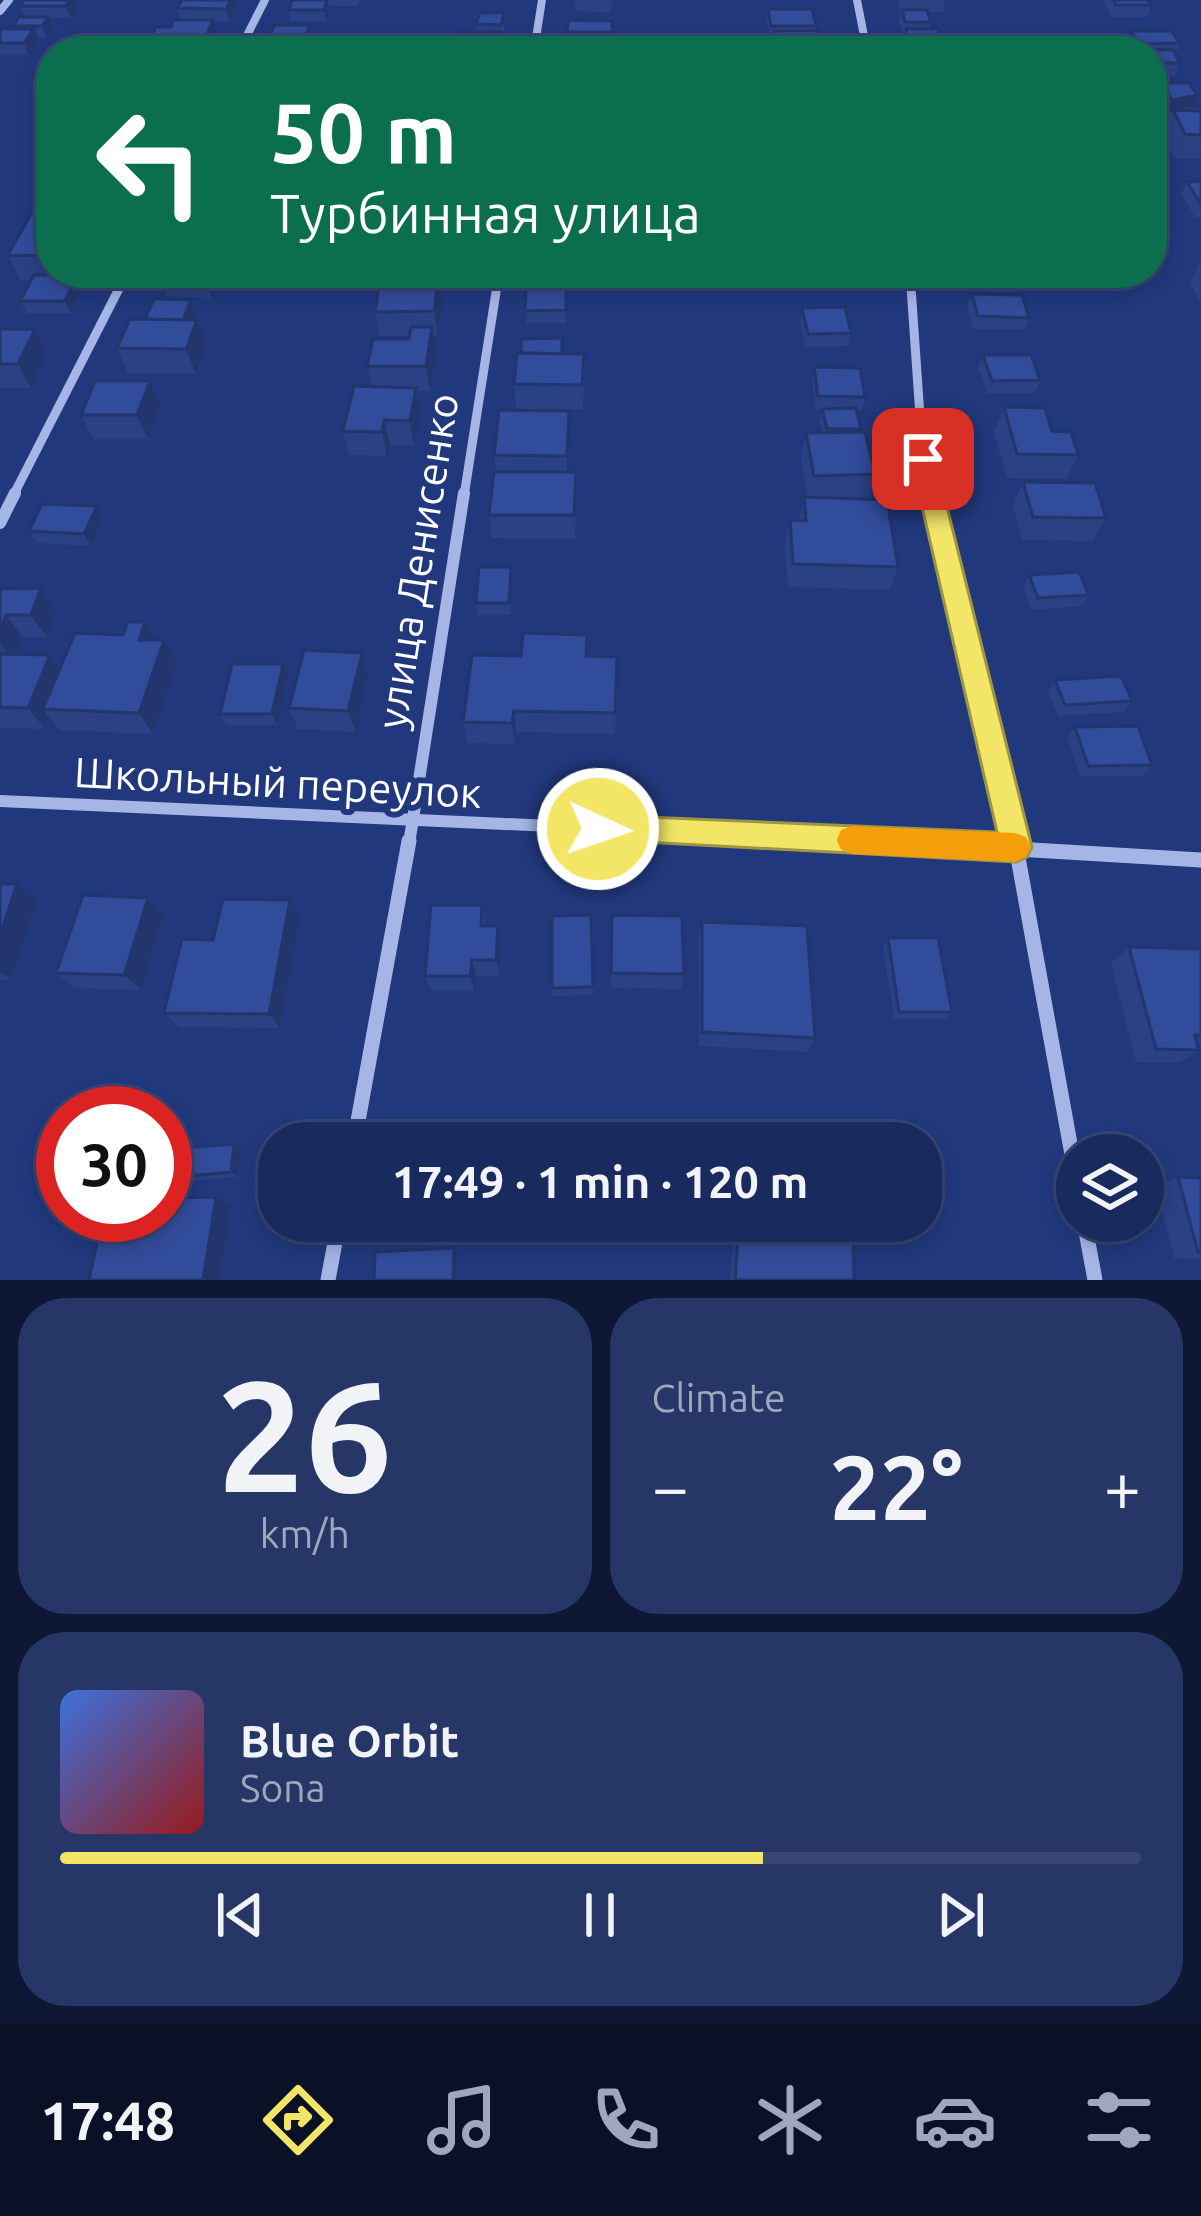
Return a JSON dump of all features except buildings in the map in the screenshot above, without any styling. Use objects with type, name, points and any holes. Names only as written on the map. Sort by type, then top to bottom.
[{"type":"street","points":[[0,11],[9,0]]},
{"type":"street","points":[[247,36],[265,0]]},
{"type":"street","points":[[536,36],[542,0]]},
{"type":"street","points":[[857,0],[864,36]]},
{"type":"street","points":[[0,523],[119,288]]},
{"type":"street","name":"улица Денисенко","points":[[358,1122],[413,821],[497,288]]},
{"type":"street","points":[[911,288],[923,459],[1016,847],[1068,1134]]},
{"type":"street","name":"Школьный переулок","points":[[0,801],[1016,847],[1201,860]]},
{"type":"street","points":[[328,1280],[335,1242]]},
{"type":"street","points":[[1088,1242],[1095,1280]]},
{"type":"slow traffic","points":[[852,840],[1015,847]]},
{"type":"route","points":[[598,829],[1016,847],[923,459]]}]
